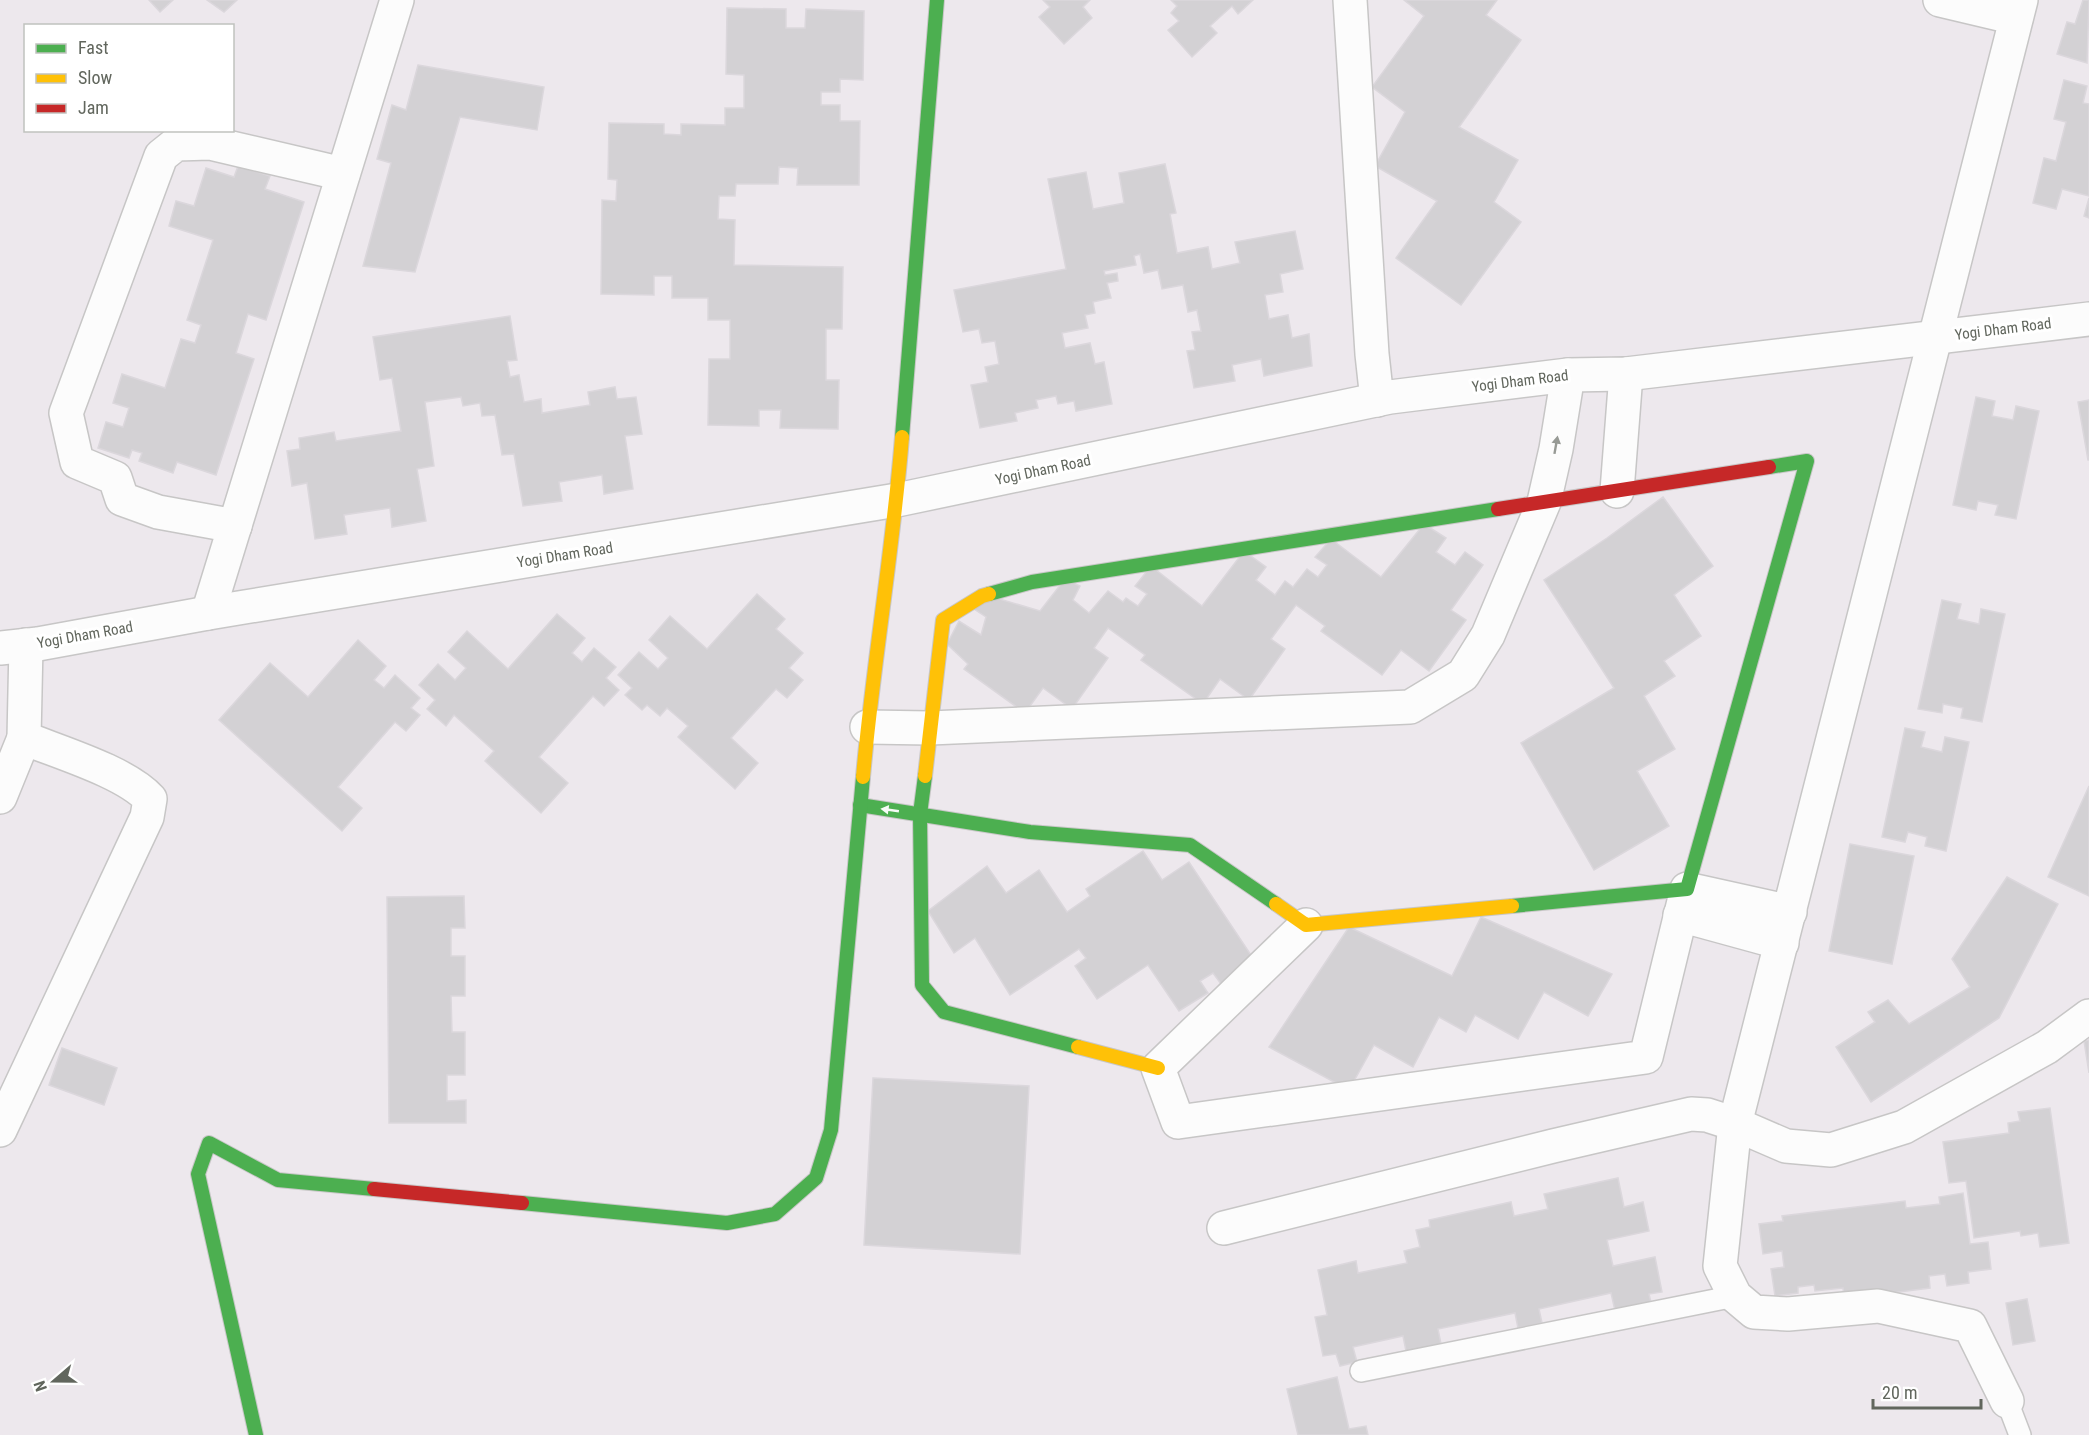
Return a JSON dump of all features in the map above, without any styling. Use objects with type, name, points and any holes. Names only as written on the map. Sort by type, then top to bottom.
[{"type":"street","points":[[208,613],[397,0]]},
{"type":"street","points":[[256,1435],[198,1174],[209,1143],[278,1180],[727,1223],[775,1214],[816,1178],[831,1130],[867,728],[897,500],[937,0]]},
{"type":"street","points":[[1350,0],[1372,354],[1377,400]]},
{"type":"street","points":[[1940,0],[2018,9],[1735,1124],[1720,1266],[1735,1296],[1754,1312],[1788,1314],[1878,1306],[1970,1326],[2007,1401]]},
{"type":"street","points":[[235,526],[158,512],[122,499],[115,478],[77,462],[66,413],[161,156],[176,144],[210,143],[343,174]]},
{"type":"street","name":"Yogi Dham Road","points":[[13,647],[897,500],[1377,400],[1568,375],[1626,374],[2089,319]]},
{"type":"street","points":[[1617,490],[1626,374]]},
{"type":"street","points":[[867,728],[930,728],[1410,707],[1463,675],[1488,635],[1544,502],[1568,375]]},
{"type":"street","points":[[1807,461],[1683,902],[1646,1058],[1178,1122],[1158,1068],[944,1012],[922,986],[920,814],[943,620],[982,596],[1032,582],[1807,461]]},
{"type":"street","points":[[0,797],[24,738],[13,647]]},
{"type":"street","points":[[0,1130],[147,817],[150,799],[141,789],[102,770],[24,738]]},
{"type":"street","points":[[860,805],[1030,832],[1190,845],[1306,925],[1683,902],[1790,912]]},
{"type":"street","points":[[1683,902],[1782,943]]},
{"type":"street","points":[[1158,1068],[1306,925]]},
{"type":"street","points":[[1224,1228],[1691,1114],[1707,1115],[1735,1124],[1786,1146],[1831,1150],[1904,1127],[2047,1047],[2089,1016]]},
{"type":"lane","points":[[1361,1371],[1735,1296]]},
{"type":"lane","points":[[2007,1401],[2020,1435]]},
{"type":"building","points":[[149,0],[173,0],[160,12]]},
{"type":"building","points":[[207,0],[237,0],[224,12]]},
{"type":"building","points":[[1043,0],[1090,0],[1083,7],[1092,18],[1064,44],[1039,17],[1050,7]]},
{"type":"building","points":[[1171,0],[1253,0],[1238,14],[1232,6],[1210,26],[1217,33],[1192,57],[1168,30],[1179,21],[1171,13],[1177,6]]},
{"type":"building","points":[[1404,0],[1497,0],[1486,15],[1521,40],[1459,127],[1518,160],[1494,202],[1521,222],[1461,305],[1396,258],[1437,201],[1375,166],[1405,112],[1372,87],[1424,16]]},
{"type":"building","points":[[2083,0],[2089,0],[2087,63],[2057,54],[2067,22],[2075,24]]},
{"type":"building","points":[[727,8],[786,9],[786,28],[805,28],[806,9],[864,11],[863,80],[840,79],[840,92],[821,92],[821,105],[840,105],[840,121],[860,121],[859,185],[797,185],[798,168],[779,167],[778,184],[736,184],[735,196],[719,196],[718,219],[735,220],[734,265],[843,267],[842,329],[826,329],[826,380],[839,380],[838,429],[780,428],[781,410],[759,410],[759,426],[708,425],[709,359],[730,359],[730,320],[708,320],[708,298],[672,298],[672,276],[654,276],[654,295],[601,294],[602,200],[616,201],[617,180],[608,179],[609,123],[664,124],[664,134],[681,135],[681,124],[725,125],[725,108],[744,108],[744,75],[726,74]]},
{"type":"building","points":[[418,65],[544,87],[537,130],[460,117],[415,272],[363,266],[391,163],[377,159],[392,105],[406,110]]},
{"type":"building","points":[[2064,80],[2087,86],[2083,103],[2089,104],[2089,196],[2062,189],[2056,209],[2033,203],[2044,158],[2056,161],[2066,122],[2054,119]]},
{"type":"building","points":[[1165,164],[1176,213],[1170,214],[1177,253],[1208,247],[1212,269],[1240,263],[1235,242],[1295,231],[1303,269],[1280,274],[1283,292],[1265,295],[1269,319],[1288,315],[1292,338],[1309,334],[1312,366],[1264,376],[1261,359],[1232,365],[1235,381],[1194,388],[1187,351],[1195,350],[1192,332],[1201,331],[1197,310],[1188,312],[1183,285],[1162,289],[1158,270],[1144,273],[1140,254],[1134,256],[1136,265],[1104,271],[1105,275],[1117,273],[1118,281],[1107,283],[1111,298],[1093,302],[1095,313],[1085,315],[1088,328],[1062,333],[1065,348],[1090,343],[1095,364],[1104,362],[1112,404],[1076,411],[1074,401],[1058,404],[1056,396],[1036,400],[1038,408],[1015,413],[1017,421],[980,428],[971,385],[988,382],[985,367],[999,364],[995,341],[982,343],[979,329],[963,332],[954,290],[1066,269],[1048,179],[1086,172],[1093,209],[1124,203],[1119,173]]},
{"type":"building","points":[[238,166],[270,176],[265,189],[304,202],[266,320],[248,314],[236,353],[254,359],[216,475],[177,462],[173,473],[139,461],[142,453],[132,450],[129,458],[98,448],[106,422],[123,427],[129,408],[113,403],[122,374],[165,388],[181,339],[195,343],[201,325],[187,320],[213,240],[169,226],[176,201],[194,206],[206,168],[234,177]]},
{"type":"building","points":[[2089,198],[2089,218],[2084,216]]},
{"type":"building","points":[[510,316],[517,360],[507,361],[510,377],[519,375],[524,402],[541,399],[542,413],[590,405],[588,392],[615,387],[617,399],[636,397],[642,434],[625,436],[633,489],[604,494],[602,475],[559,482],[562,501],[523,506],[514,454],[502,455],[495,415],[482,416],[480,403],[463,406],[461,397],[425,402],[434,466],[417,469],[426,521],[392,527],[390,508],[344,515],[347,534],[315,539],[307,483],[292,486],[287,451],[300,449],[299,438],[334,432],[336,441],[401,431],[392,378],[380,380],[373,337]]},
{"type":"building","points":[[1976,397],[1995,401],[1992,416],[2013,420],[2016,406],[2039,411],[2016,519],[1995,515],[1998,505],[1978,501],[1976,510],[1953,505]]},
{"type":"building","points":[[2089,400],[2089,460],[2088,460],[2078,402]]},
{"type":"building","points":[[1663,497],[1713,566],[1674,595],[1701,636],[1664,661],[1675,676],[1644,696],[1675,749],[1637,771],[1669,826],[1594,870],[1521,743],[1614,688],[1544,580]]},
{"type":"building","points":[[1424,524],[1446,538],[1436,552],[1455,565],[1465,552],[1483,565],[1451,610],[1466,620],[1429,671],[1401,650],[1382,675],[1321,631],[1325,626],[1296,605],[1271,639],[1285,649],[1249,700],[1220,679],[1203,704],[1141,660],[1145,655],[1108,628],[1094,648],[1108,658],[1072,709],[1043,688],[1025,713],[964,669],[968,664],[947,644],[959,621],[981,635],[986,617],[974,609],[993,597],[1040,611],[1065,579],[1080,586],[1073,600],[1089,613],[1108,591],[1123,602],[1126,598],[1138,606],[1147,594],[1135,586],[1151,566],[1202,606],[1244,551],[1266,567],[1256,580],[1275,595],[1285,581],[1293,587],[1307,569],[1318,577],[1327,565],[1315,557],[1331,539],[1381,577]]},
{"type":"building","points":[[757,594],[785,619],[776,629],[803,653],[789,668],[803,680],[787,698],[776,689],[731,738],[758,763],[735,789],[678,737],[688,726],[667,708],[660,716],[647,705],[642,710],[625,695],[632,688],[618,675],[639,652],[658,669],[668,658],[649,640],[670,616],[707,649]]},
{"type":"building","points":[[1942,600],[1961,604],[1957,619],[1979,624],[1981,609],[2005,614],[1982,722],[1961,718],[1963,708],[1943,704],[1942,713],[1918,709]]},
{"type":"building","points":[[557,614],[585,638],[572,653],[582,662],[594,648],[616,667],[606,678],[619,690],[604,706],[593,696],[539,757],[568,783],[541,813],[485,761],[494,751],[454,715],[446,726],[427,709],[435,700],[419,685],[438,664],[455,680],[466,668],[448,652],[467,631],[508,669]]},
{"type":"building","points":[[358,640],[386,666],[374,680],[384,688],[395,675],[420,698],[411,708],[420,715],[406,731],[395,722],[338,787],[362,808],[342,831],[219,720],[270,663],[308,697]]},
{"type":"building","points":[[1905,728],[1925,732],[1921,747],[1942,752],[1945,737],[1969,742],[1946,851],[1925,846],[1927,837],[1908,832],[1905,842],[1882,837]]},
{"type":"building","points":[[2089,786],[2089,896],[2048,877]]},
{"type":"building","points":[[1850,844],[1914,856],[1892,964],[1829,951]]},
{"type":"building","points":[[1143,851],[1162,880],[1189,862],[1255,961],[1221,984],[1213,973],[1200,981],[1208,993],[1179,1011],[1148,965],[1097,999],[1075,966],[1086,958],[1079,949],[1010,995],[975,938],[954,953],[928,911],[987,866],[1006,893],[1039,870],[1067,912],[1090,896],[1086,889]]},
{"type":"building","points":[[2007,877],[2058,904],[1999,1018],[1871,1102],[1836,1047],[1875,1022],[1868,1012],[1888,1000],[1909,1024],[1970,987],[1952,959]]},
{"type":"building","points":[[464,896],[465,928],[451,928],[451,956],[465,956],[465,996],[451,996],[452,1032],[465,1032],[465,1075],[447,1075],[447,1101],[466,1100],[466,1123],[389,1123],[387,897]]},
{"type":"building","points":[[1481,917],[1612,974],[1588,1016],[1544,992],[1518,1039],[1475,1015],[1466,1032],[1439,1017],[1413,1067],[1374,1045],[1349,1090],[1269,1047],[1349,927],[1452,976]]},
{"type":"building","points":[[2089,1040],[2089,1073],[2084,1041]]},
{"type":"building","points":[[62,1048],[117,1068],[104,1105],[49,1085]]},
{"type":"building","points":[[873,1078],[1029,1086],[1020,1254],[864,1245]]},
{"type":"building","points":[[2050,1108],[2069,1243],[2040,1247],[2038,1233],[2021,1236],[2020,1231],[1974,1238],[1966,1181],[1949,1183],[1943,1142],[2009,1133],[2008,1123],[2020,1121],[2018,1112]]},
{"type":"building","points":[[1618,1178],[1624,1207],[1643,1202],[1649,1231],[1607,1240],[1613,1266],[1655,1257],[1662,1292],[1649,1294],[1652,1307],[1616,1315],[1611,1293],[1539,1309],[1542,1323],[1518,1328],[1515,1313],[1438,1329],[1441,1344],[1406,1351],[1403,1336],[1353,1347],[1357,1362],[1340,1366],[1336,1354],[1323,1356],[1315,1317],[1327,1315],[1318,1270],[1356,1261],[1358,1273],[1407,1263],[1404,1251],[1420,1247],[1416,1230],[1430,1227],[1429,1220],[1511,1202],[1514,1216],[1548,1209],[1544,1194]]},
{"type":"building","points":[[1963,1193],[1970,1244],[1988,1242],[1991,1269],[1968,1272],[1969,1283],[1947,1286],[1945,1274],[1929,1276],[1930,1288],[1844,1299],[1843,1288],[1815,1291],[1814,1285],[1798,1287],[1798,1293],[1775,1296],[1771,1269],[1784,1267],[1782,1251],[1763,1254],[1759,1224],[1783,1221],[1782,1216],[1905,1201],[1906,1208],[1940,1204],[1939,1197]]},
{"type":"building","points":[[2027,1299],[2035,1341],[2013,1345],[2006,1303]]},
{"type":"building","points":[[1337,1377],[1349,1429],[1366,1426],[1368,1435],[1298,1435],[1287,1389]]},
{"type":"traffic: fast","points":[[902,437],[937,0]]},
{"type":"traffic: fast","points":[[1512,906],[1687,889],[1807,461],[1769,467]]},
{"type":"traffic: fast","points":[[989,594],[1032,582],[1498,509]]},
{"type":"traffic: fast","points":[[925,776],[920,814],[922,985],[944,1012],[1078,1047]]},
{"type":"traffic: fast","points":[[522,1203],[727,1223],[775,1214],[816,1178],[831,1130],[863,777]]},
{"type":"traffic: fast","points":[[860,805],[1030,832],[1190,845],[1276,904]]},
{"type":"traffic: fast","points":[[256,1435],[198,1174],[209,1143],[278,1180],[374,1189]]},
{"type":"traffic: slow","points":[[863,777],[902,437]]},
{"type":"traffic: slow","points":[[925,776],[943,620],[989,594]]},
{"type":"traffic: slow","points":[[1276,904],[1306,925],[1512,906]]},
{"type":"traffic: slow","points":[[1078,1047],[1158,1068]]},
{"type":"traffic: jam","points":[[1498,509],[1769,467]]},
{"type":"traffic: jam","points":[[374,1189],[522,1203]]}]
